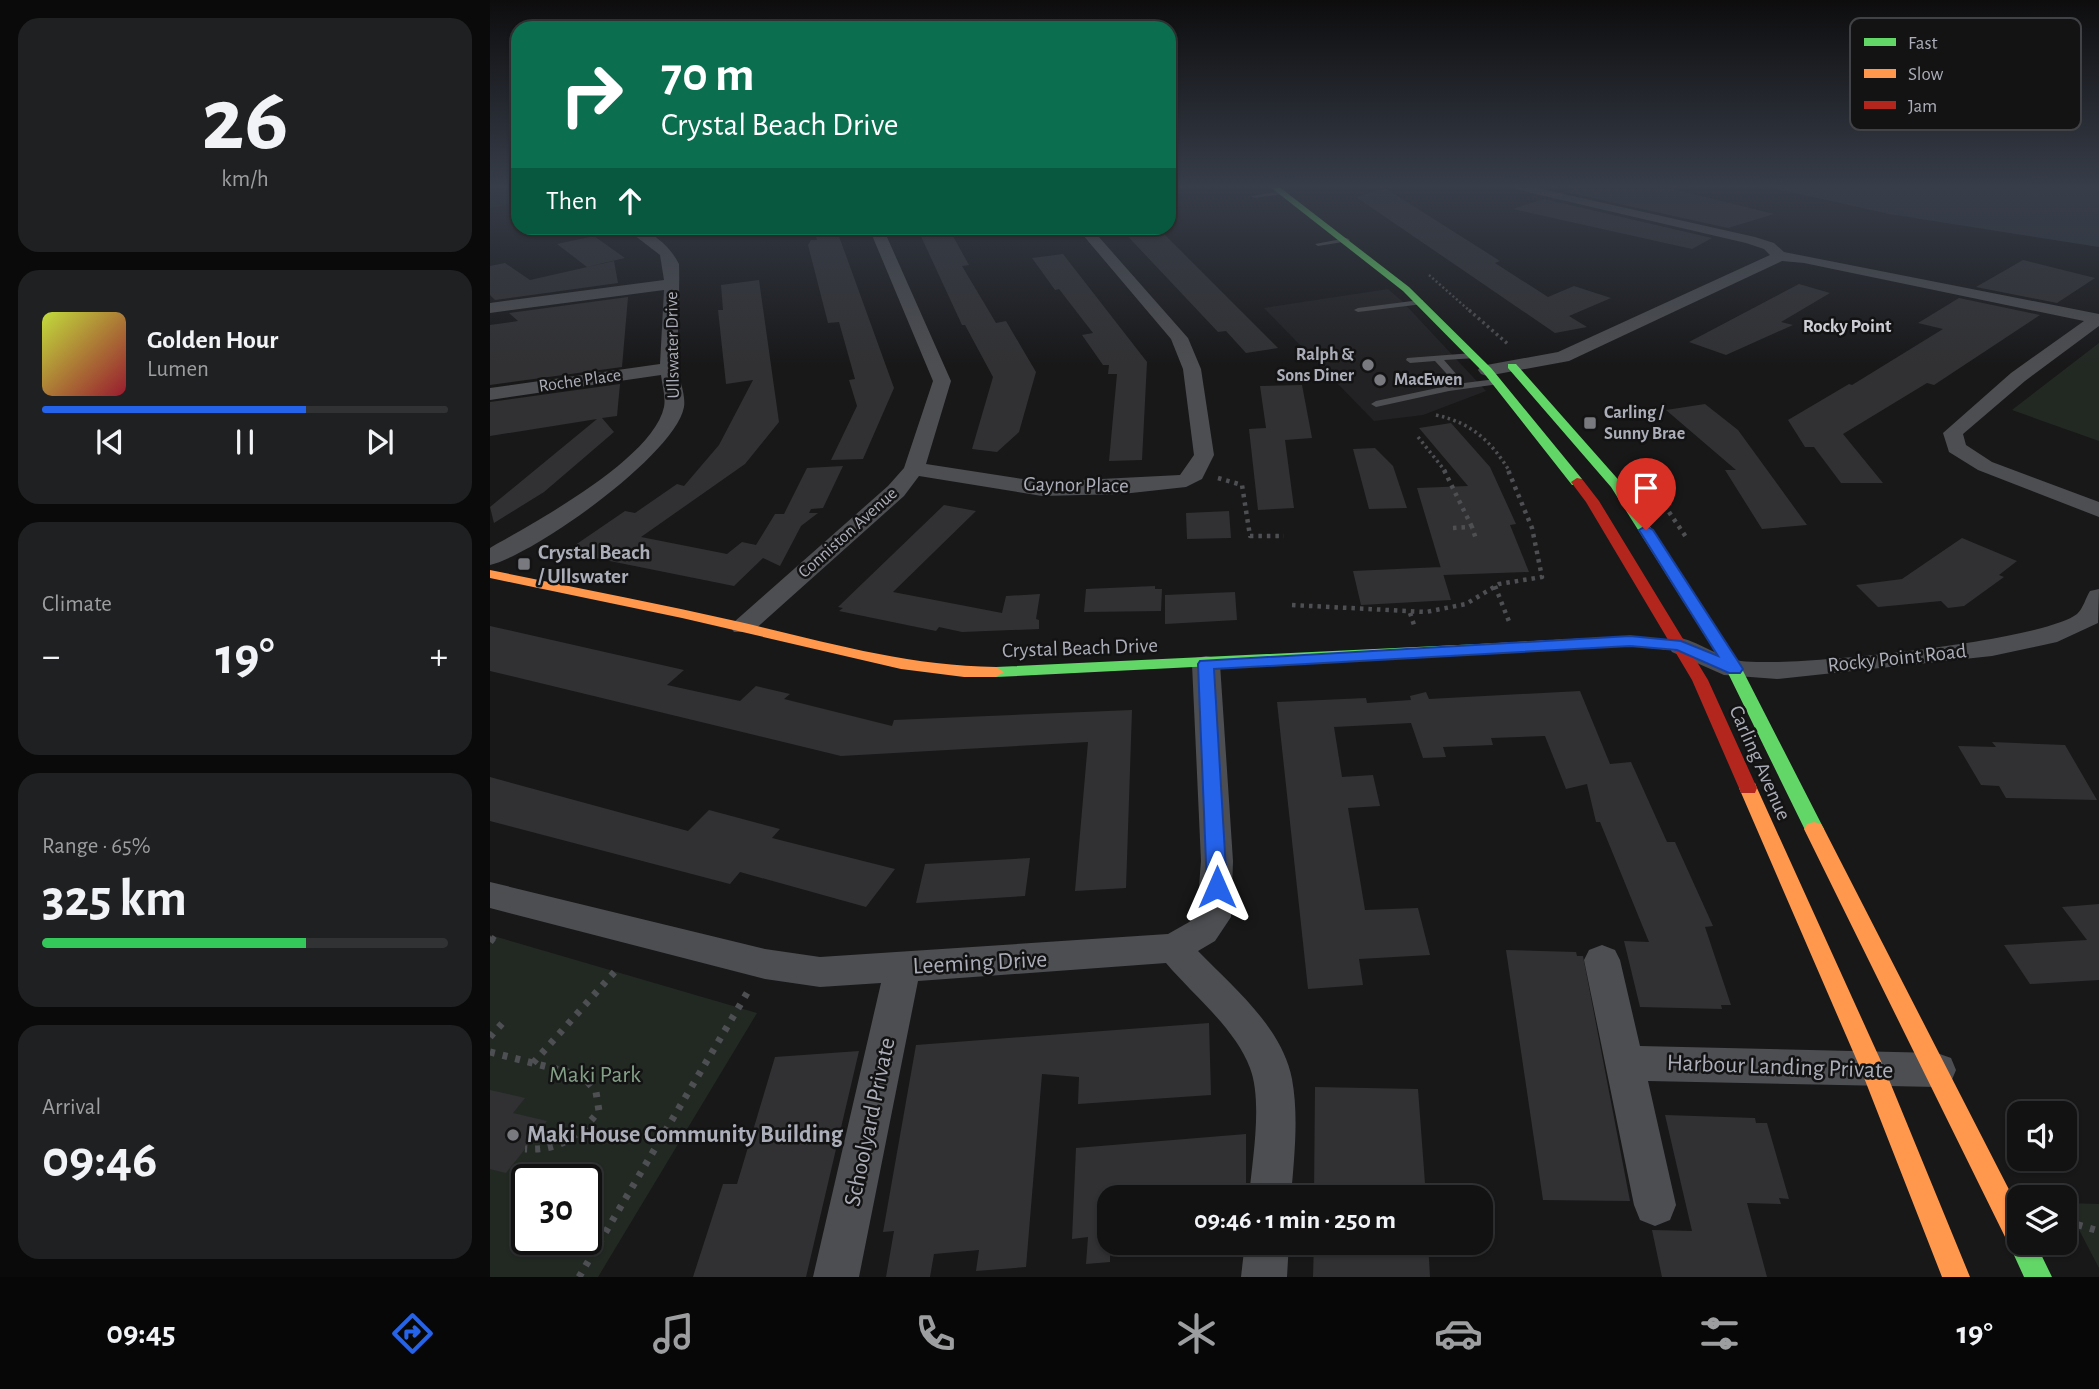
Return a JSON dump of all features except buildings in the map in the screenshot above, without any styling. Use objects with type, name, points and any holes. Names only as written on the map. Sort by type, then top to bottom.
[{"type":"main road","name":"Carling Avenue","points":[[1353,246],[1419,302],[1492,376],[1592,501],[1681,646],[1700,680],[1873,1070],[1956,1277]]},
{"type":"main road","points":[[1368,246],[1422,281]]},
{"type":"main road","name":"Carling Avenue","points":[[1495,349],[1616,485],[1734,669],[2007,1214]]},
{"type":"main road","name":"Crystal Beach Drive","points":[[490,574],[743,627],[877,660],[936,670],[996,672],[1206,664],[1630,641],[1681,646]]},
{"type":"main road","name":"Carling Avenue","points":[[2027,1255],[2038,1277]]},
{"type":"street","name":"Ullswater Drive","points":[[490,558],[614,480],[643,456],[665,429],[674,407],[669,368],[671,264],[666,253],[656,246]]},
{"type":"street","name":"Conniston Avenue","points":[[743,627],[896,491],[914,469],[942,381],[884,246]]},
{"type":"street","points":[[1099,246],[1179,338],[1192,369],[1203,455],[1194,474]]},
{"type":"street","points":[[1768,246],[1780,256]]},
{"type":"street","points":[[1492,376],[1513,367],[1563,356],[1780,256],[1804,258],[2098,319]]},
{"type":"street","points":[[490,308],[672,285]]},
{"type":"street","points":[[2098,319],[2018,377],[1952,433],[1956,448],[1985,466],[2099,510]]},
{"type":"street","name":"Roche Place","points":[[490,394],[669,368]]},
{"type":"street","name":"Gaynor Place","points":[[914,469],[1042,489],[1122,487],[1186,481],[1194,474]]},
{"type":"street","name":"Rocky Point Road","points":[[1681,646],[1734,669],[1777,671],[2003,646],[2048,636],[2089,618],[2099,596]]},
{"type":"street","name":"Leeming Drive","points":[[490,895],[765,964],[820,972],[1118,954],[1174,948],[1203,932],[1214,917],[1217,861],[1206,664]]},
{"type":"street","points":[[1174,948],[1250,1035],[1271,1070],[1274,1139],[1271,1185]]},
{"type":"street","points":[[1602,960],[1655,1205]]},
{"type":"street","name":"Schoolyard Private","points":[[836,1277],[903,967]]},
{"type":"street","name":"Harbour Landing Private","points":[[1624,1063],[1937,1070]]},
{"type":"street","points":[[1264,1277],[1266,1255]]},
{"type":"lane","points":[[1358,310],[1419,302]]},
{"type":"lane","points":[[1420,371],[1410,360],[1473,356]]},
{"type":"lane","points":[[1437,358],[1462,386]]},
{"type":"lane","points":[[1376,404],[1435,386],[1462,386],[1492,376]]},
{"type":"path","points":[[1292,605],[1334,605],[1363,611],[1409,613],[1466,604],[1495,586],[1542,577],[1536,540],[1507,465],[1467,422],[1436,415]]},
{"type":"path","points":[[1418,437],[1450,475],[1476,539]]},
{"type":"path","points":[[1194,474],[1242,485],[1250,536],[1284,537]]},
{"type":"path","points":[[1453,528],[1472,527]]},
{"type":"path","points":[[1495,586],[1519,647]]},
{"type":"path","points":[[490,942],[498,932]]},
{"type":"path","points":[[579,1277],[765,964]]},
{"type":"path","points":[[533,1063],[618,968]]},
{"type":"path","points":[[490,1037],[507,1018]]},
{"type":"path","points":[[490,1052],[583,1076],[596,1092],[599,1111],[574,1138],[550,1152],[525,1149]]},
{"type":"path","points":[[2077,1225],[2099,1231]]},
{"type":"shaded area","points":[[1388,289],[1486,391],[1423,415],[1374,421],[1264,308]]},
{"type":"green space","points":[[2099,343],[2099,441],[2012,410]]},
{"type":"green space","name":"Maki Park","points":[[490,935],[757,1013],[598,1277],[490,1277]]},
{"type":"green space","points":[[2077,1203],[2099,1204],[2099,1268],[2077,1226]]},
{"type":"traffic: fast","points":[[1350,246],[1406,289],[1487,370],[1577,482]]},
{"type":"traffic: fast","points":[[1512,366],[1616,485],[1734,669],[1814,829]]},
{"type":"traffic: fast","points":[[996,672],[1479,649]]},
{"type":"traffic: fast","points":[[2027,1255],[2038,1277]]},
{"type":"traffic: slow","points":[[490,574],[901,664],[964,672],[996,672]]},
{"type":"traffic: slow","points":[[1479,649],[1630,641],[1681,646]]},
{"type":"traffic: slow","points":[[1748,788],[1873,1070],[1956,1277]]},
{"type":"traffic: slow","points":[[1814,829],[2007,1214]]},
{"type":"traffic: jam","points":[[1577,482],[1592,501],[1700,680],[1748,788]]},
{"type":"place","name":"Ralph & Sons Diner","points":[[1368,365]]},
{"type":"place","name":"MacEwen","points":[[1380,380]]},
{"type":"place","name":"Carling / Sunny Brae","points":[[1590,423]]},
{"type":"place","name":"Crystal Beach / Ullswater","points":[[524,564]]},
{"type":"place","name":"Maki House Community Building","points":[[513,1135]]},
{"type":"district","name":"Rocky Point","points":[[1847,326]]},
{"type":"route","points":[[1217,887],[1206,664],[1630,641],[1681,646],[1734,669],[1646,530]]}]
